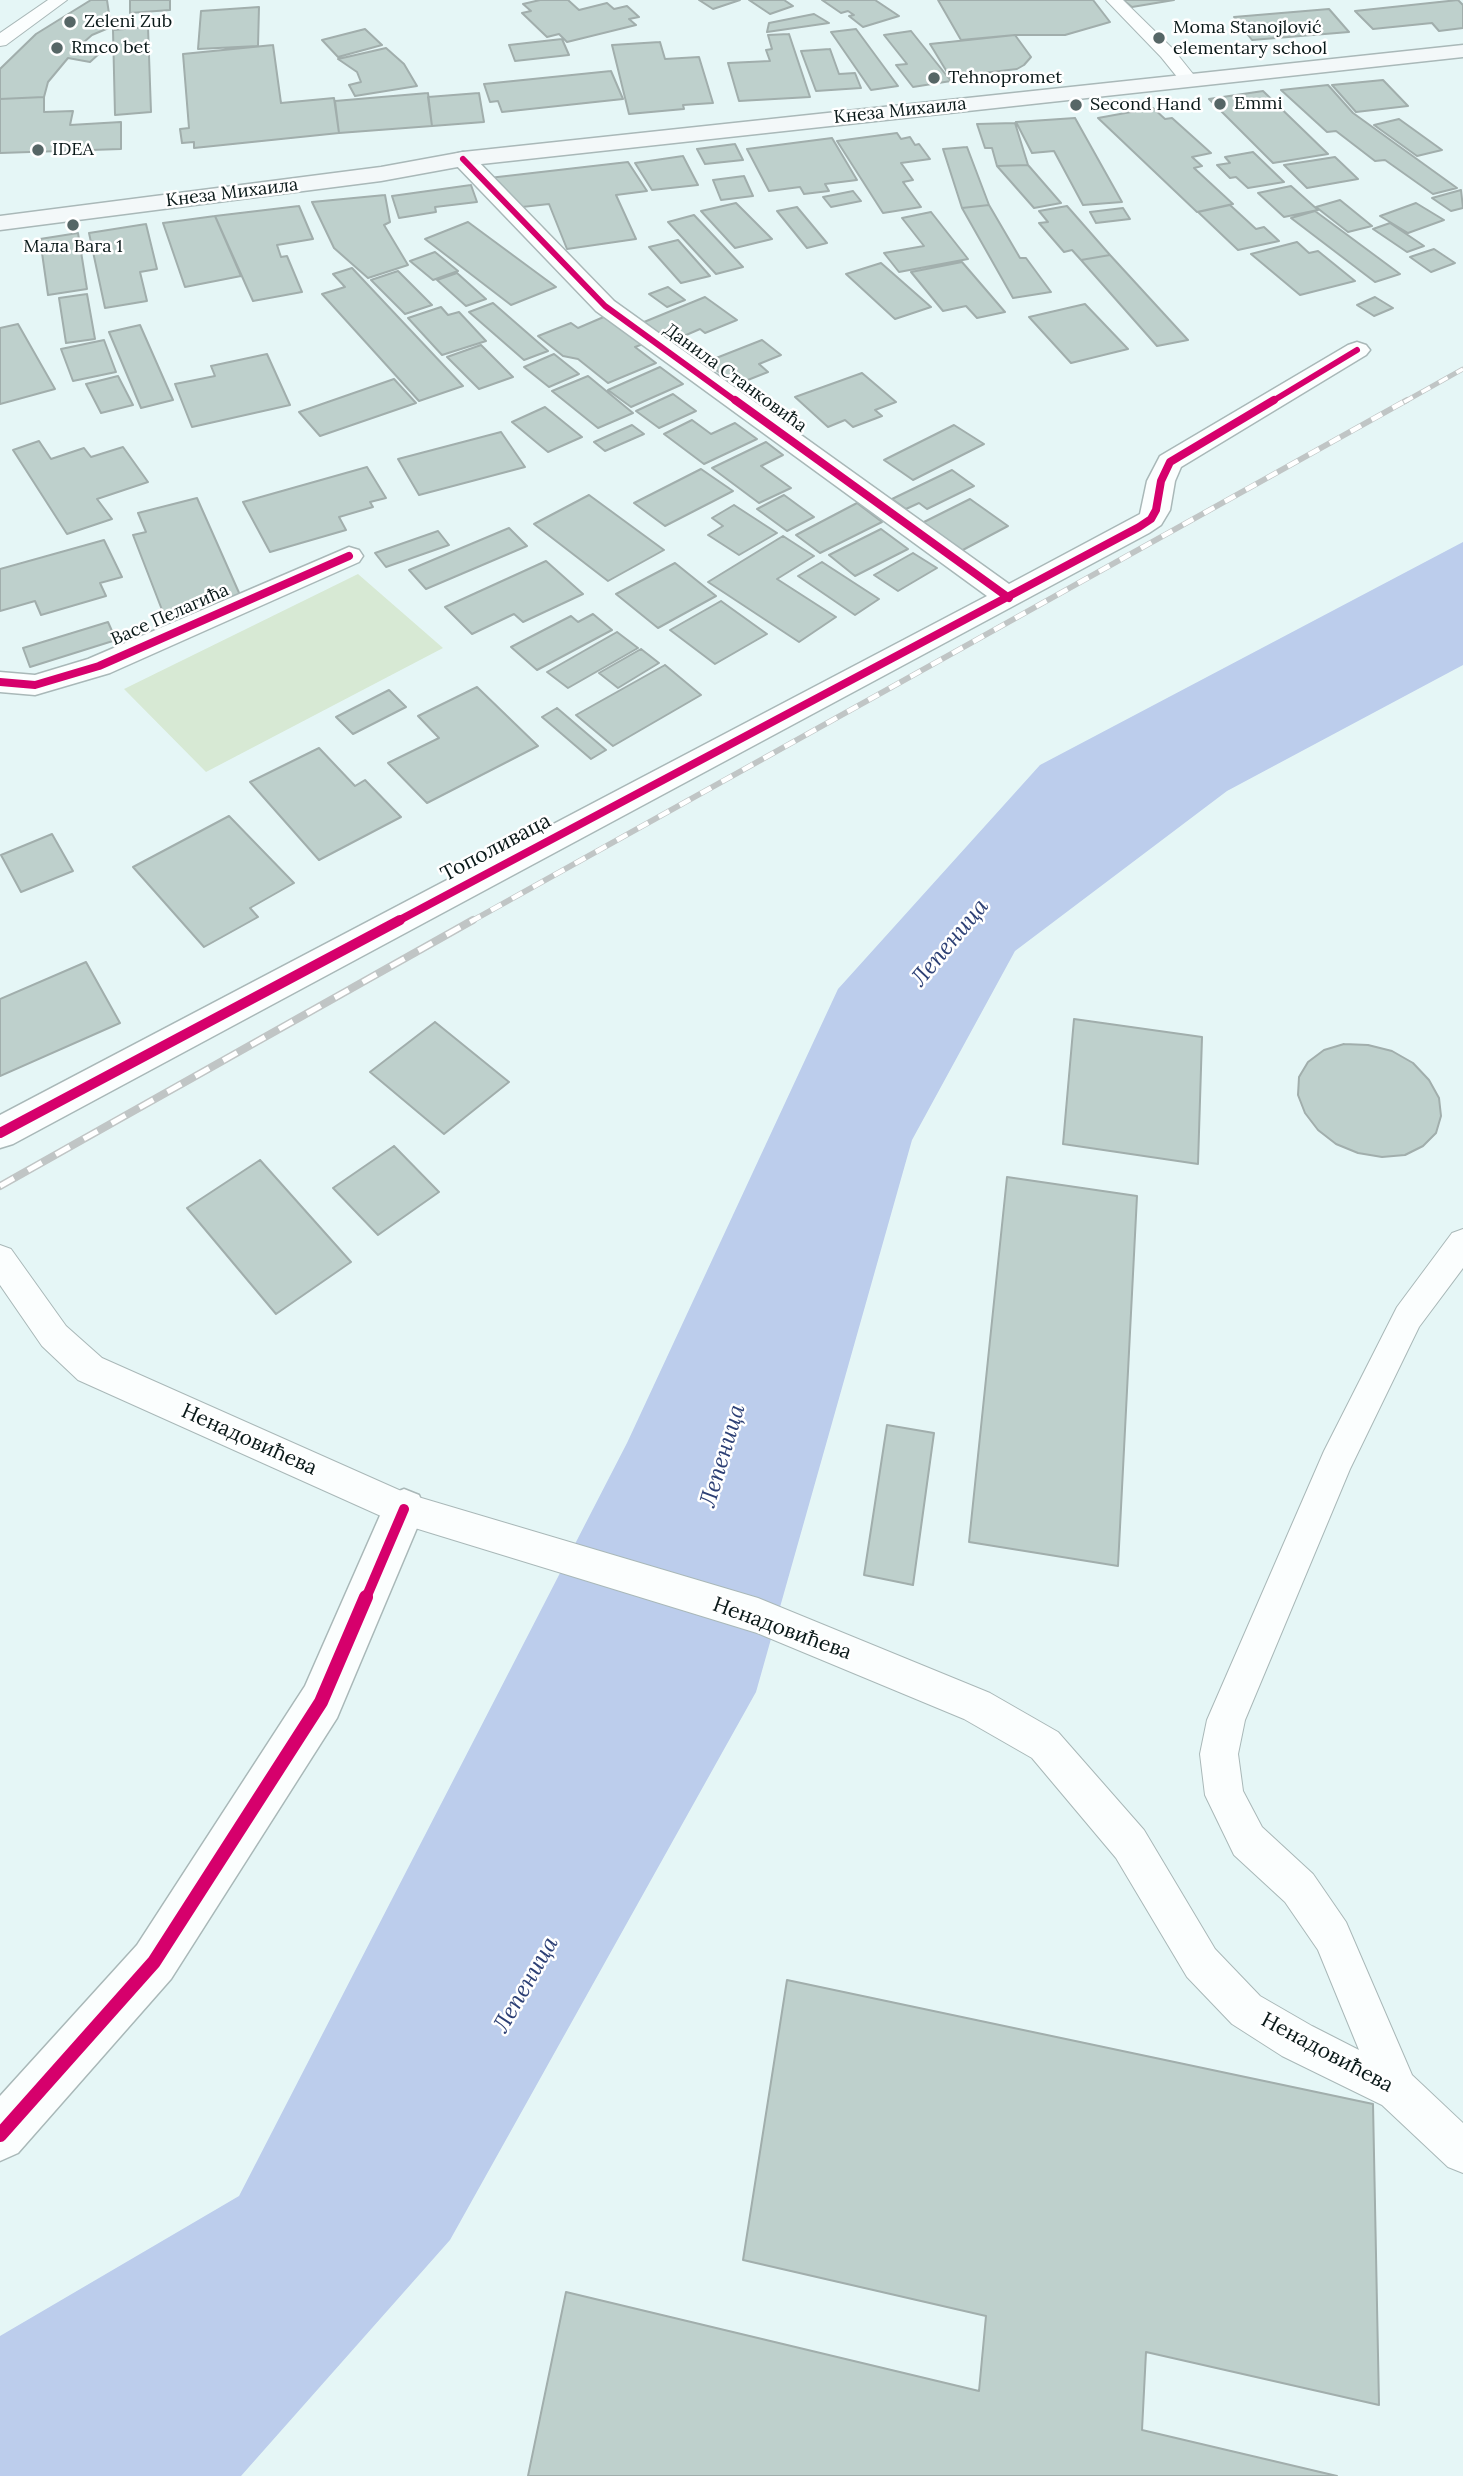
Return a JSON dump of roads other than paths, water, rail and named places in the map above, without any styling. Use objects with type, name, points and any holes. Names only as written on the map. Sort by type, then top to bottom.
[{"type":"main road","name":"Кнеза Михаила","points":[[0,223],[381,174],[464,159],[1463,51]]},
{"type":"main road","name":"Кнеза Михаила","points":[[107,187],[371,159],[464,159]]},
{"type":"street","name":"Данила Станковића","points":[[464,159],[605,306],[1009,598]]},
{"type":"street","name":"Тополиваца","points":[[0,1133],[1009,598],[1151,519],[1156,510],[1161,481],[1170,462],[1357,350]]},
{"type":"street","name":"Васе Пелагића","points":[[0,682],[35,685],[99,666],[349,556]]},
{"type":"street","points":[[0,2135],[154,1962],[321,1702],[422,1514]]},
{"type":"lane","points":[[0,41],[59,0]]},
{"type":"lane","points":[[1114,0],[1167,53],[1188,79]]},
{"type":"lane","points":[[1397,2090],[1332,1936],[1299,1888],[1248,1841],[1224,1795],[1219,1754],[1226,1720],[1336,1462],[1408,1317],[1463,1243]]},
{"type":"lane","name":"Ненадовићева","points":[[0,1259],[54,1336],[90,1369],[422,1514],[758,1616],[977,1706],[1045,1745],[1130,1844],[1201,1963],[1246,2010],[1297,2040],[1397,2090],[1463,2152]]},
{"type":"water","name":"Лепеница","points":[[1463,542],[1463,665],[1227,791],[1015,951],[912,1140],[756,1692],[450,2240],[241,2476],[0,2476],[0,2336],[239,2196],[627,1443],[838,989],[1040,765]]},
{"type":"railway","points":[[1404,402],[1463,369]]},
{"type":"railway","points":[[470,922],[1407,400]]},
{"type":"railway","points":[[0,1186],[473,920]]},
{"type":"place","name":"Zeleni Zub","points":[[70,22]]},
{"type":"place","name":"Moma Stanojlović elementary school","points":[[1159,38]]},
{"type":"place","name":"Rmco bet","points":[[57,48]]},
{"type":"place","name":"Tehnopromet","points":[[934,78]]},
{"type":"place","name":"Emmi","points":[[1220,104]]},
{"type":"place","name":"Second Hand","points":[[1076,105]]},
{"type":"place","name":"IDEA","points":[[38,150]]},
{"type":"place","name":"Мала Вага 1","points":[[73,225]]}]
